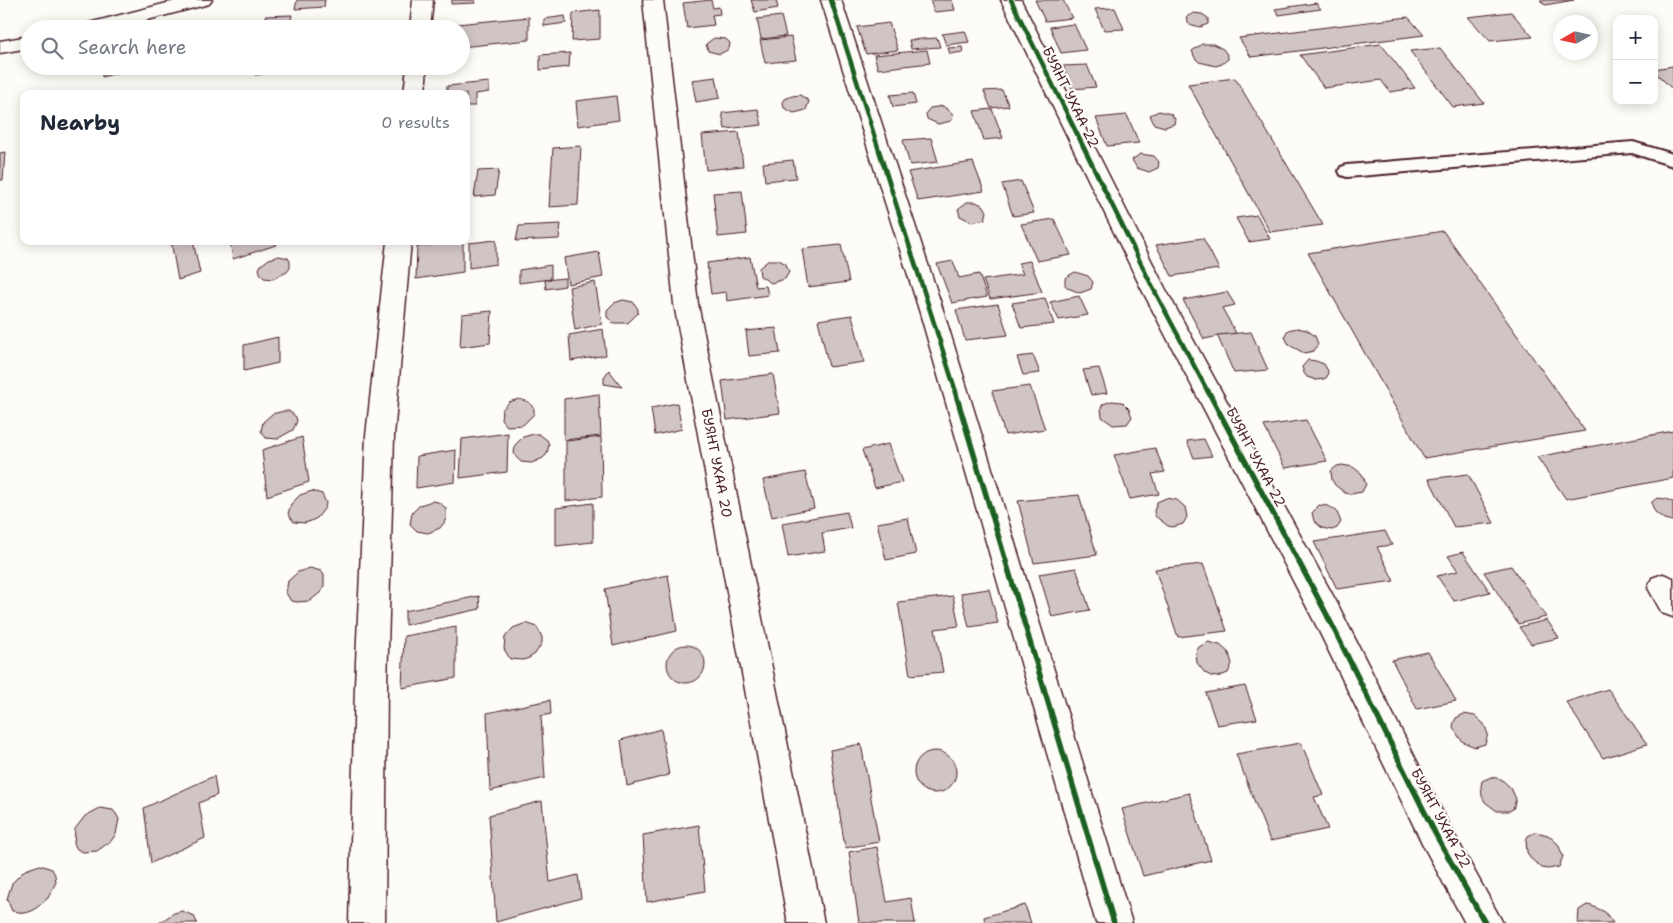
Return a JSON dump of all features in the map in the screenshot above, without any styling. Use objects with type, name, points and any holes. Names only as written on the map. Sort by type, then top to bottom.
[{"type":"street","points":[[123,20],[202,0]]},
{"type":"street","points":[[421,20],[423,0]]},
{"type":"street","name":"БУЯНТ УХАА 20","points":[[653,0],[686,304],[806,923]]},
{"type":"street","points":[[831,0],[932,313],[1114,923]]},
{"type":"street","name":"БУЯНТ УХАА 22","points":[[1012,0],[1153,288],[1326,613],[1436,835],[1485,923]]},
{"type":"street","points":[[0,46],[20,43]]},
{"type":"street","points":[[414,90],[416,75]]},
{"type":"street","points":[[367,923],[371,685],[380,436],[399,245]]},
{"type":"lane","points":[[1347,171],[1633,146],[1673,160]]},
{"type":"building","points":[[297,0],[325,0],[324,7],[295,9]]},
{"type":"building","points":[[452,0],[475,0],[475,3],[451,4]]},
{"type":"building","points":[[711,0],[713,8],[719,7],[720,14],[712,15],[714,25],[687,28],[683,3]]},
{"type":"building","points":[[751,0],[776,0],[778,8],[755,12]]},
{"type":"building","points":[[930,0],[952,0],[955,10],[934,12]]},
{"type":"building","points":[[1035,0],[1063,0],[1072,18],[1045,21]]},
{"type":"building","points":[[1540,0],[1574,0],[1545,5]]},
{"type":"building","points":[[1316,3],[1321,9],[1279,15],[1275,9]]},
{"type":"building","points":[[1115,8],[1124,29],[1104,30],[1095,9]]},
{"type":"building","points":[[600,10],[600,39],[572,41],[573,13]]},
{"type":"building","points":[[1511,12],[1533,37],[1490,41],[1468,17]]},
{"type":"building","points":[[1194,13],[1202,14],[1208,18],[1208,24],[1200,27],[1189,24],[1186,17]]},
{"type":"building","points":[[292,15],[291,20],[263,20],[265,16]]},
{"type":"building","points":[[565,16],[566,23],[544,26],[544,19]]},
{"type":"building","points":[[781,16],[786,36],[761,39],[757,19]]},
{"type":"building","points":[[529,17],[529,40],[470,46],[470,23]]},
{"type":"building","points":[[1408,17],[1424,35],[1251,57],[1239,38]]},
{"type":"building","points":[[889,23],[898,50],[866,54],[857,27]]},
{"type":"building","points":[[1074,24],[1086,50],[1061,53],[1050,27]]},
{"type":"building","points":[[965,31],[969,42],[946,45],[942,34]]},
{"type":"building","points":[[791,37],[796,60],[765,63],[760,40]]},
{"type":"building","points":[[714,38],[726,39],[730,43],[729,49],[720,54],[708,51],[706,44]]},
{"type":"building","points":[[937,38],[940,47],[911,49],[909,40]]},
{"type":"building","points":[[1202,44],[1213,44],[1223,49],[1228,59],[1216,66],[1199,62],[1192,51]]},
{"type":"building","points":[[1381,44],[1415,88],[1390,92],[1381,80],[1324,88],[1300,55]]},
{"type":"building","points":[[962,47],[963,52],[950,54],[948,48]]},
{"type":"building","points":[[1440,48],[1484,103],[1453,107],[1410,51]]},
{"type":"building","points":[[927,50],[930,63],[878,69],[874,55]]},
{"type":"building","points":[[570,53],[569,67],[540,70],[540,55]]},
{"type":"building","points":[[1087,65],[1096,87],[1072,89],[1063,66]]},
{"type":"building","points":[[1673,66],[1673,90],[1658,75],[1658,68]]},
{"type":"building","points":[[716,77],[720,98],[696,102],[692,80]]},
{"type":"building","points":[[1235,78],[1323,225],[1270,232],[1188,84]]},
{"type":"building","points":[[489,82],[489,92],[475,94],[475,106],[470,106],[470,90],[447,90],[447,86]]},
{"type":"building","points":[[1002,90],[1009,106],[991,108],[984,91]]},
{"type":"building","points":[[913,93],[916,104],[893,107],[890,95]]},
{"type":"building","points":[[800,95],[809,101],[806,110],[794,113],[784,108],[783,102],[785,99]]},
{"type":"building","points":[[616,96],[619,120],[578,126],[576,101]]},
{"type":"building","points":[[943,106],[952,113],[953,118],[951,121],[938,124],[927,119],[926,113],[930,108]]},
{"type":"building","points":[[758,109],[762,125],[725,129],[722,113]]},
{"type":"building","points":[[992,109],[1003,138],[984,140],[974,111]]},
{"type":"building","points":[[1159,111],[1171,114],[1175,119],[1174,124],[1165,127],[1154,124],[1150,115]]},
{"type":"building","points":[[1127,115],[1139,143],[1107,146],[1096,118]]},
{"type":"building","points":[[739,132],[743,166],[706,170],[702,135]]},
{"type":"building","points":[[931,138],[938,162],[910,165],[903,140]]},
{"type":"building","points":[[581,146],[578,205],[549,207],[553,148]]},
{"type":"building","points":[[5,152],[3,180],[0,180],[0,153]]},
{"type":"building","points":[[1140,154],[1154,156],[1159,162],[1158,168],[1149,172],[1137,168],[1132,160]]},
{"type":"building","points":[[793,160],[796,178],[765,181],[763,163]]},
{"type":"building","points":[[973,162],[984,191],[918,201],[908,172]]},
{"type":"building","points":[[499,170],[495,195],[474,197],[478,171]]},
{"type":"building","points":[[1021,181],[1034,213],[1013,216],[1002,184]]},
{"type":"building","points":[[742,191],[747,234],[718,237],[713,193]]},
{"type":"building","points":[[967,202],[976,202],[984,206],[987,212],[985,219],[972,222],[960,216],[958,209]]},
{"type":"building","points":[[1257,215],[1270,239],[1249,242],[1236,218]]},
{"type":"building","points":[[1054,219],[1071,255],[1037,261],[1021,224]]},
{"type":"building","points":[[561,224],[559,239],[516,241],[519,226]]},
{"type":"building","points":[[1443,231],[1585,431],[1424,458],[1308,253]]},
{"type":"building","points":[[1203,238],[1219,269],[1172,276],[1156,245]]},
{"type":"building","points":[[496,240],[496,264],[469,268],[470,243]]},
{"type":"building","points":[[172,245],[194,245],[200,273],[178,280]]},
{"type":"building","points":[[231,245],[276,245],[233,259]]},
{"type":"building","points":[[463,245],[463,272],[416,279],[417,247]]},
{"type":"building","points":[[841,245],[849,282],[808,287],[802,249]]},
{"type":"building","points":[[599,252],[603,277],[568,284],[564,258]]},
{"type":"building","points":[[279,256],[288,258],[290,268],[287,272],[273,279],[264,278],[259,269],[261,265],[269,259]]},
{"type":"building","points":[[750,257],[756,287],[766,286],[768,295],[727,301],[726,292],[711,294],[707,263]]},
{"type":"building","points":[[769,260],[779,260],[786,264],[789,272],[785,279],[771,283],[760,276],[759,268]]},
{"type":"building","points":[[953,261],[959,278],[979,274],[987,297],[952,303],[937,264]]},
{"type":"building","points":[[1030,261],[1042,292],[990,299],[983,280],[1023,274],[1018,263]]},
{"type":"building","points":[[551,265],[551,279],[519,283],[519,270]]},
{"type":"building","points":[[1075,272],[1088,276],[1093,282],[1091,289],[1080,293],[1065,285],[1065,278]]},
{"type":"building","points":[[565,278],[565,286],[546,289],[545,280]]},
{"type":"building","points":[[595,282],[602,324],[575,330],[569,287]]},
{"type":"building","points":[[1227,292],[1235,305],[1222,308],[1236,333],[1204,339],[1183,300]]},
{"type":"building","points":[[1079,296],[1088,315],[1059,320],[1050,302]]},
{"type":"building","points":[[1045,298],[1054,324],[1021,328],[1012,303]]},
{"type":"building","points":[[623,300],[633,302],[638,309],[638,313],[628,323],[613,323],[607,317],[607,310],[614,303]]},
{"type":"building","points":[[998,304],[1008,335],[965,340],[956,310]]},
{"type":"building","points":[[492,311],[490,343],[460,347],[462,314]]},
{"type":"building","points":[[852,315],[864,362],[829,367],[818,320]]},
{"type":"building","points":[[776,328],[780,353],[749,356],[746,331]]},
{"type":"building","points":[[1297,328],[1307,330],[1315,336],[1318,344],[1314,351],[1304,353],[1289,345],[1285,337],[1286,333],[1288,330]]},
{"type":"building","points":[[603,329],[606,355],[571,361],[569,335]]},
{"type":"building","points":[[1251,332],[1268,370],[1234,373],[1217,335]]},
{"type":"building","points":[[278,337],[278,363],[244,371],[244,345]]},
{"type":"building","points":[[1033,355],[1040,373],[1023,375],[1017,357]]},
{"type":"building","points":[[1308,360],[1324,364],[1328,371],[1327,377],[1316,380],[1307,377],[1302,367]]},
{"type":"building","points":[[1099,368],[1107,393],[1091,395],[1083,370]]},
{"type":"building","points":[[609,370],[622,387],[604,384],[604,377]]},
{"type":"building","points":[[773,374],[780,413],[727,420],[722,381]]},
{"type":"building","points":[[1030,386],[1045,429],[1005,435],[992,391]]},
{"type":"building","points":[[599,394],[601,436],[564,440],[564,399]]},
{"type":"building","points":[[519,399],[529,402],[534,409],[534,414],[523,425],[507,426],[501,419],[502,410],[509,402]]},
{"type":"building","points":[[1112,401],[1122,402],[1129,409],[1132,417],[1127,424],[1113,425],[1102,417],[1101,408],[1103,404]]},
{"type":"building","points":[[677,403],[682,429],[655,435],[651,408]]},
{"type":"building","points":[[289,411],[296,417],[297,421],[293,430],[277,439],[266,438],[261,431],[263,422],[272,414]]},
{"type":"building","points":[[1306,420],[1327,461],[1285,468],[1264,426]]},
{"type":"building","points":[[1673,431],[1673,478],[1566,499],[1537,457]]},
{"type":"building","points":[[508,433],[507,472],[460,478],[462,439]]},
{"type":"building","points":[[539,434],[547,440],[549,444],[547,454],[532,463],[521,462],[514,455],[515,445],[523,437]]},
{"type":"building","points":[[302,437],[309,482],[267,496],[262,450]]},
{"type":"building","points":[[601,437],[602,497],[566,501],[566,441]]},
{"type":"building","points":[[1204,439],[1212,456],[1194,458],[1187,441]]},
{"type":"building","points":[[888,444],[902,482],[875,488],[862,450]]},
{"type":"building","points":[[1155,448],[1165,472],[1152,474],[1159,494],[1130,499],[1114,455]]},
{"type":"building","points":[[456,450],[455,482],[416,488],[417,456]]},
{"type":"building","points":[[1337,466],[1353,467],[1362,474],[1366,484],[1362,492],[1345,493],[1335,485],[1332,480],[1331,471]]},
{"type":"building","points":[[805,472],[814,508],[772,517],[763,480]]},
{"type":"building","points":[[1468,474],[1494,523],[1454,527],[1429,479]]},
{"type":"building","points":[[312,491],[322,494],[326,503],[325,508],[317,518],[311,521],[305,523],[294,522],[288,514],[291,504],[300,495]]},
{"type":"building","points":[[1079,495],[1097,555],[1034,563],[1018,501]]},
{"type":"building","points":[[1166,498],[1177,500],[1185,507],[1187,517],[1183,524],[1173,527],[1168,526],[1155,516],[1154,511],[1157,502]]},
{"type":"building","points":[[1657,498],[1673,502],[1673,521],[1664,519],[1655,512],[1652,502]]},
{"type":"building","points":[[432,501],[438,502],[446,508],[444,523],[440,528],[428,533],[417,531],[410,524],[412,513],[420,505]]},
{"type":"building","points":[[593,503],[593,542],[556,546],[556,508]]},
{"type":"building","points":[[1319,505],[1328,506],[1336,510],[1341,522],[1337,528],[1332,530],[1322,528],[1314,521],[1312,513]]},
{"type":"building","points":[[847,512],[851,528],[822,533],[825,551],[788,557],[782,523]]},
{"type":"building","points":[[908,518],[916,554],[886,560],[877,523]]},
{"type":"building","points":[[1385,531],[1392,545],[1377,547],[1394,581],[1337,589],[1314,542]]},
{"type":"building","points":[[1463,552],[1490,592],[1454,601],[1437,576],[1458,571],[1448,556]]},
{"type":"building","points":[[1203,564],[1227,631],[1178,637],[1155,569]]},
{"type":"building","points":[[1511,566],[1546,617],[1518,624],[1484,572]]},
{"type":"building","points":[[310,568],[321,571],[324,575],[324,586],[321,592],[310,601],[291,601],[286,593],[288,581],[298,572]]},
{"type":"building","points":[[1076,568],[1090,610],[1052,617],[1039,574]]},
{"type":"building","points":[[668,575],[677,631],[613,646],[605,589]]},
{"type":"building","points":[[989,589],[998,623],[969,627],[961,593]]},
{"type":"building","points":[[479,596],[480,609],[405,625],[405,611]]},
{"type":"building","points":[[953,596],[959,626],[935,629],[943,672],[910,675],[898,602]]},
{"type":"building","points":[[1547,620],[1559,638],[1531,644],[1519,627]]},
{"type":"building","points":[[526,623],[537,627],[542,637],[542,643],[535,654],[529,658],[523,660],[510,659],[504,649],[505,637],[513,628]]},
{"type":"building","points":[[456,627],[456,678],[402,688],[404,636]]},
{"type":"building","points":[[1208,642],[1220,645],[1229,653],[1232,664],[1228,673],[1217,677],[1211,676],[1205,673],[1197,663],[1196,652],[1199,647]]},
{"type":"building","points":[[686,645],[699,651],[705,664],[699,677],[686,683],[673,677],[667,664],[673,651]]},
{"type":"building","points":[[1428,652],[1456,701],[1417,709],[1392,660]]},
{"type":"building","points":[[1245,686],[1257,719],[1217,725],[1206,693]]},
{"type":"building","points":[[1608,689],[1647,744],[1603,758],[1566,702]]},
{"type":"building","points":[[550,700],[551,714],[541,716],[545,778],[490,791],[487,713]]},
{"type":"building","points":[[1464,714],[1475,716],[1484,724],[1488,734],[1485,744],[1475,747],[1463,742],[1459,737],[1453,727],[1454,722],[1456,718]]},
{"type":"building","points":[[661,729],[669,775],[627,786],[621,740]]},
{"type":"building","points":[[1301,743],[1323,795],[1314,797],[1328,829],[1270,841],[1236,754]]},
{"type":"building","points":[[861,744],[879,842],[845,848],[830,750]]},
{"type":"building","points":[[931,751],[939,751],[950,757],[956,772],[950,787],[939,793],[931,793],[920,787],[914,776],[914,768],[920,757]]},
{"type":"building","points":[[214,776],[217,795],[199,803],[205,838],[151,863],[144,808]]},
{"type":"building","points":[[1491,777],[1501,779],[1511,788],[1516,799],[1513,809],[1497,811],[1485,802],[1482,796],[1482,781]]},
{"type":"building","points":[[1189,793],[1211,860],[1143,876],[1122,809]]},
{"type":"building","points":[[542,801],[550,882],[578,875],[581,898],[496,922],[489,815]]},
{"type":"building","points":[[100,808],[113,810],[116,814],[119,819],[116,834],[111,841],[97,851],[83,852],[77,849],[74,844],[75,829],[85,816]]},
{"type":"building","points":[[699,825],[705,891],[647,902],[643,835]]},
{"type":"building","points":[[1536,832],[1548,835],[1558,844],[1563,856],[1559,867],[1542,868],[1530,858],[1527,852],[1526,840],[1528,836]]},
{"type":"building","points":[[877,847],[887,902],[911,898],[915,923],[859,923],[849,852]]},
{"type":"building","points":[[40,865],[52,869],[55,875],[56,882],[48,898],[34,910],[26,913],[12,911],[7,899],[12,883],[25,870]]},
{"type":"building","points":[[1025,905],[1031,923],[985,923],[984,917]]},
{"type":"building","points":[[1587,905],[1605,912],[1613,923],[1578,923],[1579,910]]},
{"type":"building","points":[[182,911],[194,916],[197,923],[159,923],[174,913]]},
{"type":"cycle path","points":[[831,0],[932,313],[1114,923]]},
{"type":"cycle path","points":[[1011,0],[1153,288],[1326,613],[1436,835],[1485,923]]}]
